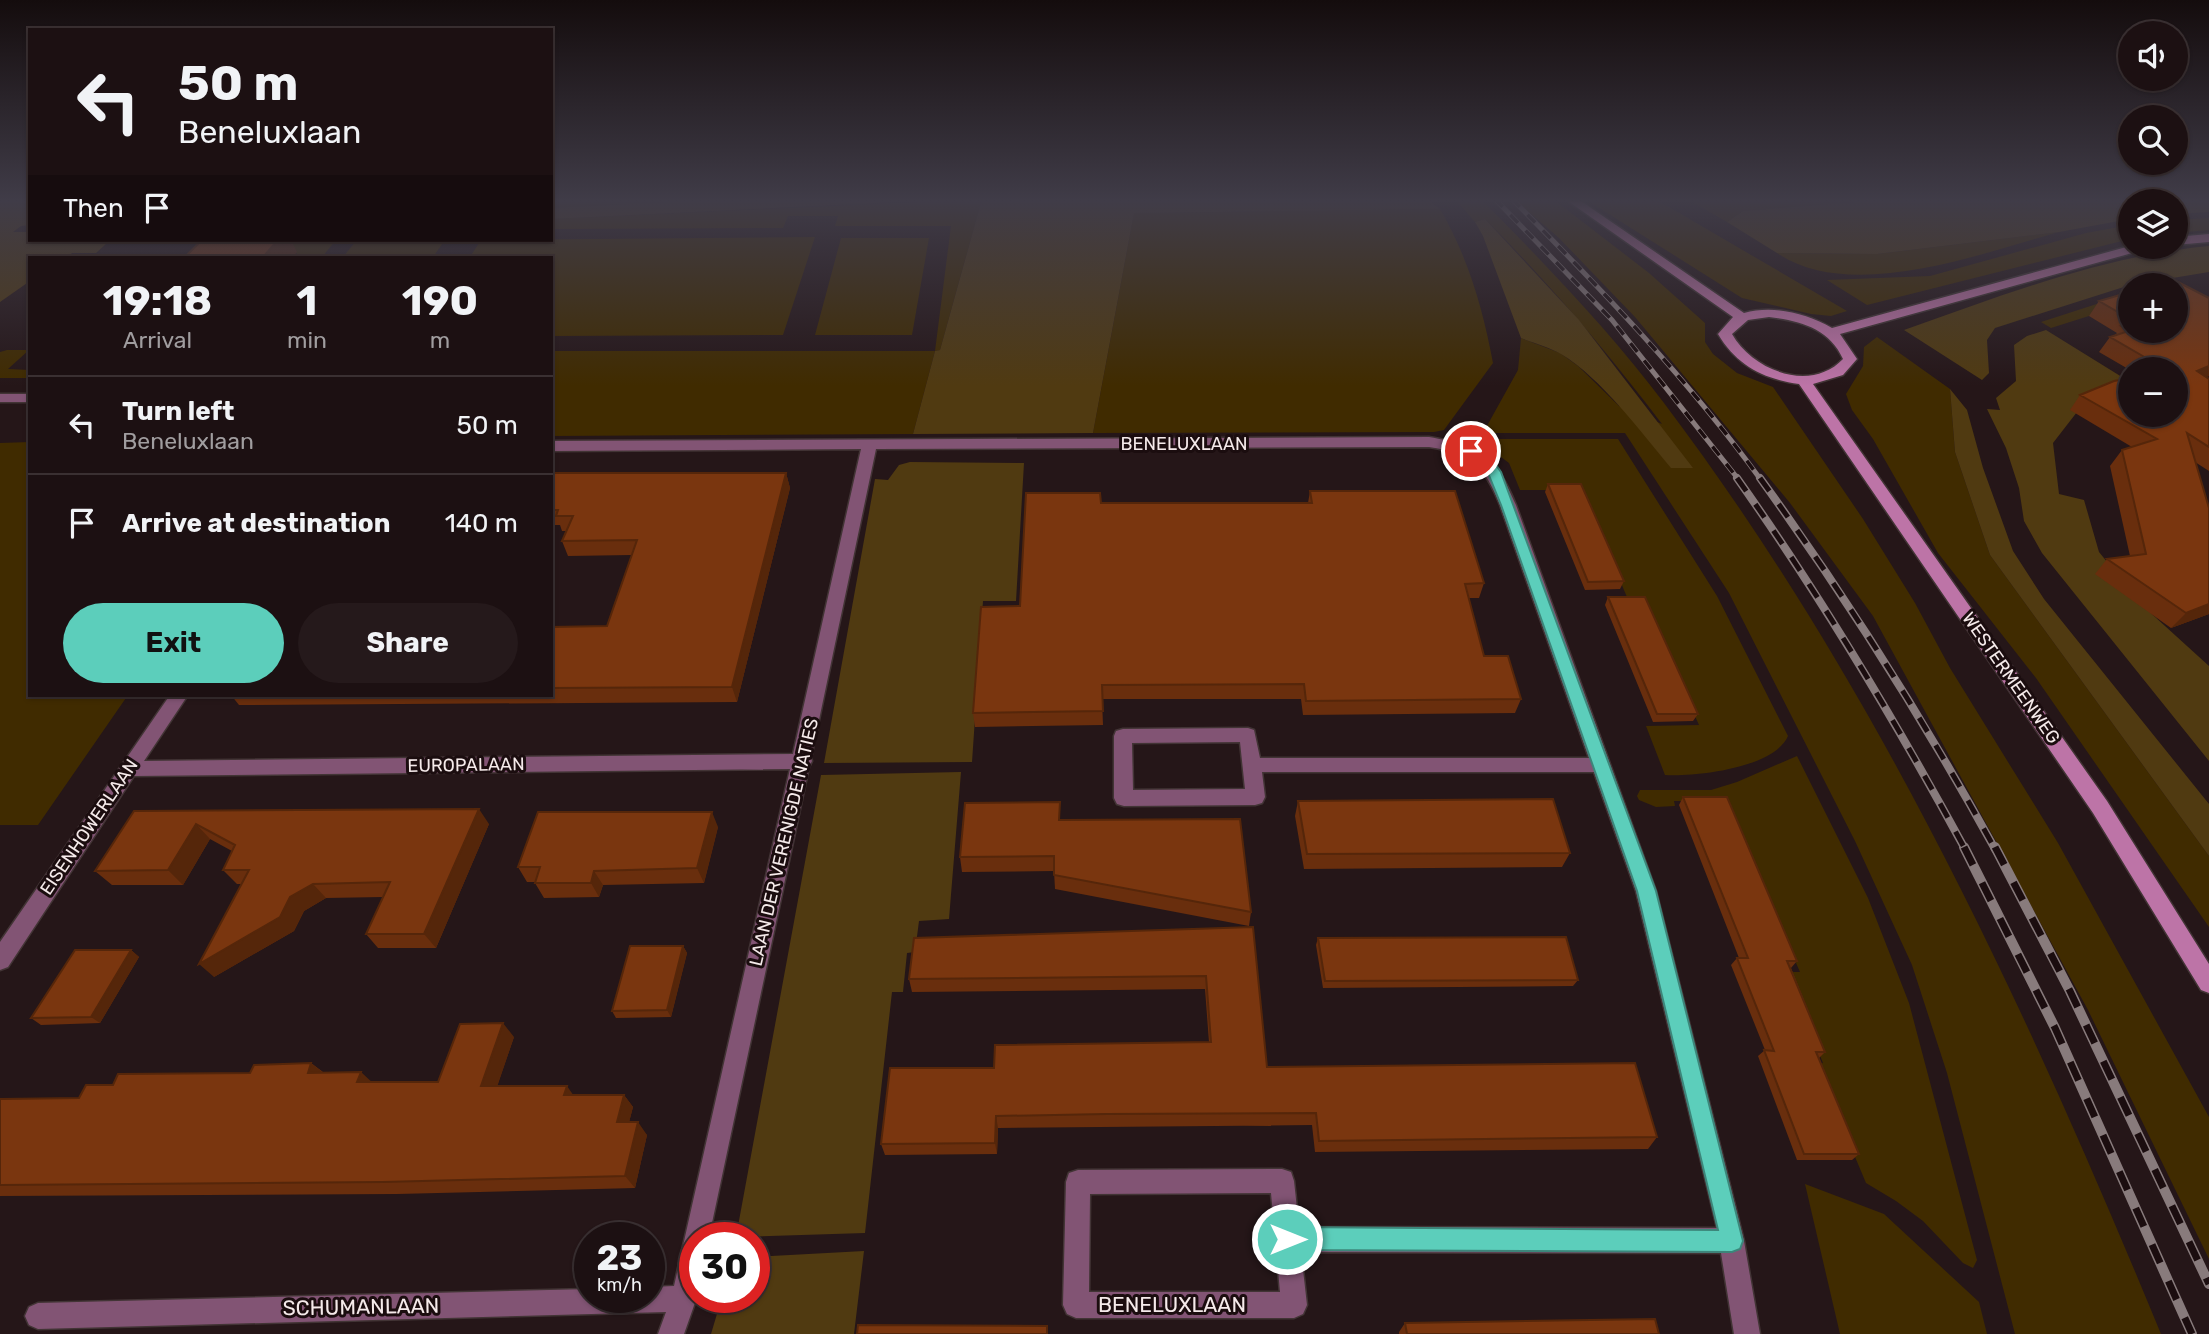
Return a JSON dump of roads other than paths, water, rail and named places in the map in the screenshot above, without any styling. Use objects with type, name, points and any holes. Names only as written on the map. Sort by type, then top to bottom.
[{"type":"street","points":[[1661,261],[1741,317]]},
{"type":"street","points":[[1831,332],[2087,261]]},
{"type":"street","points":[[1769,313],[1785,315],[1831,332],[1846,345],[1850,359],[1844,370],[1827,378],[1803,379],[1758,368],[1740,358],[1729,346],[1725,334],[1730,324],[1741,317],[1769,313]]},
{"type":"street","name":"WESTERMEENWEG","points":[[1803,379],[2100,807],[2209,983]]},
{"type":"street","points":[[0,398],[28,398]]},
{"type":"street","name":"BENELUXLAAN","points":[[553,446],[869,447],[1429,442],[1471,451],[1487,461],[1495,472],[1646,891],[1732,1241],[1747,1334]]},
{"type":"street","name":"LAAN DER VERENIGDE NATIES","points":[[700,1222],[803,761],[869,447]]},
{"type":"street","name":"EISENHOWERLAAN","points":[[0,960],[178,697]]},
{"type":"street","points":[[1248,735],[1251,765],[1255,797],[1124,798],[1123,736],[1248,735]]},
{"type":"street","name":"EUROPALAAN","points":[[129,769],[803,761]]},
{"type":"street","points":[[1251,765],[1601,765]]},
{"type":"street","name":"BENELUXLAAN","points":[[1282,1181],[1287,1239],[1294,1305],[1076,1305],[1078,1182],[1282,1181]]},
{"type":"street","points":[[1287,1239],[1732,1241]]},
{"type":"street","name":"SCHUMANLAAN","points":[[38,1315],[679,1299]]},
{"type":"street","points":[[671,1334],[679,1312]]},
{"type":"railway","points":[[1555,261],[1612,320],[1739,480]]},
{"type":"railway","points":[[1572,261],[1673,370],[1761,480]]},
{"type":"railway","points":[[1737,478],[1799,568],[1857,660],[1965,849]]},
{"type":"railway","points":[[1760,478],[1883,660],[1995,849]]},
{"type":"railway","points":[[1964,847],[2055,1028],[2192,1334]]},
{"type":"railway","points":[[1995,847],[2070,991],[2209,1284]]}]
